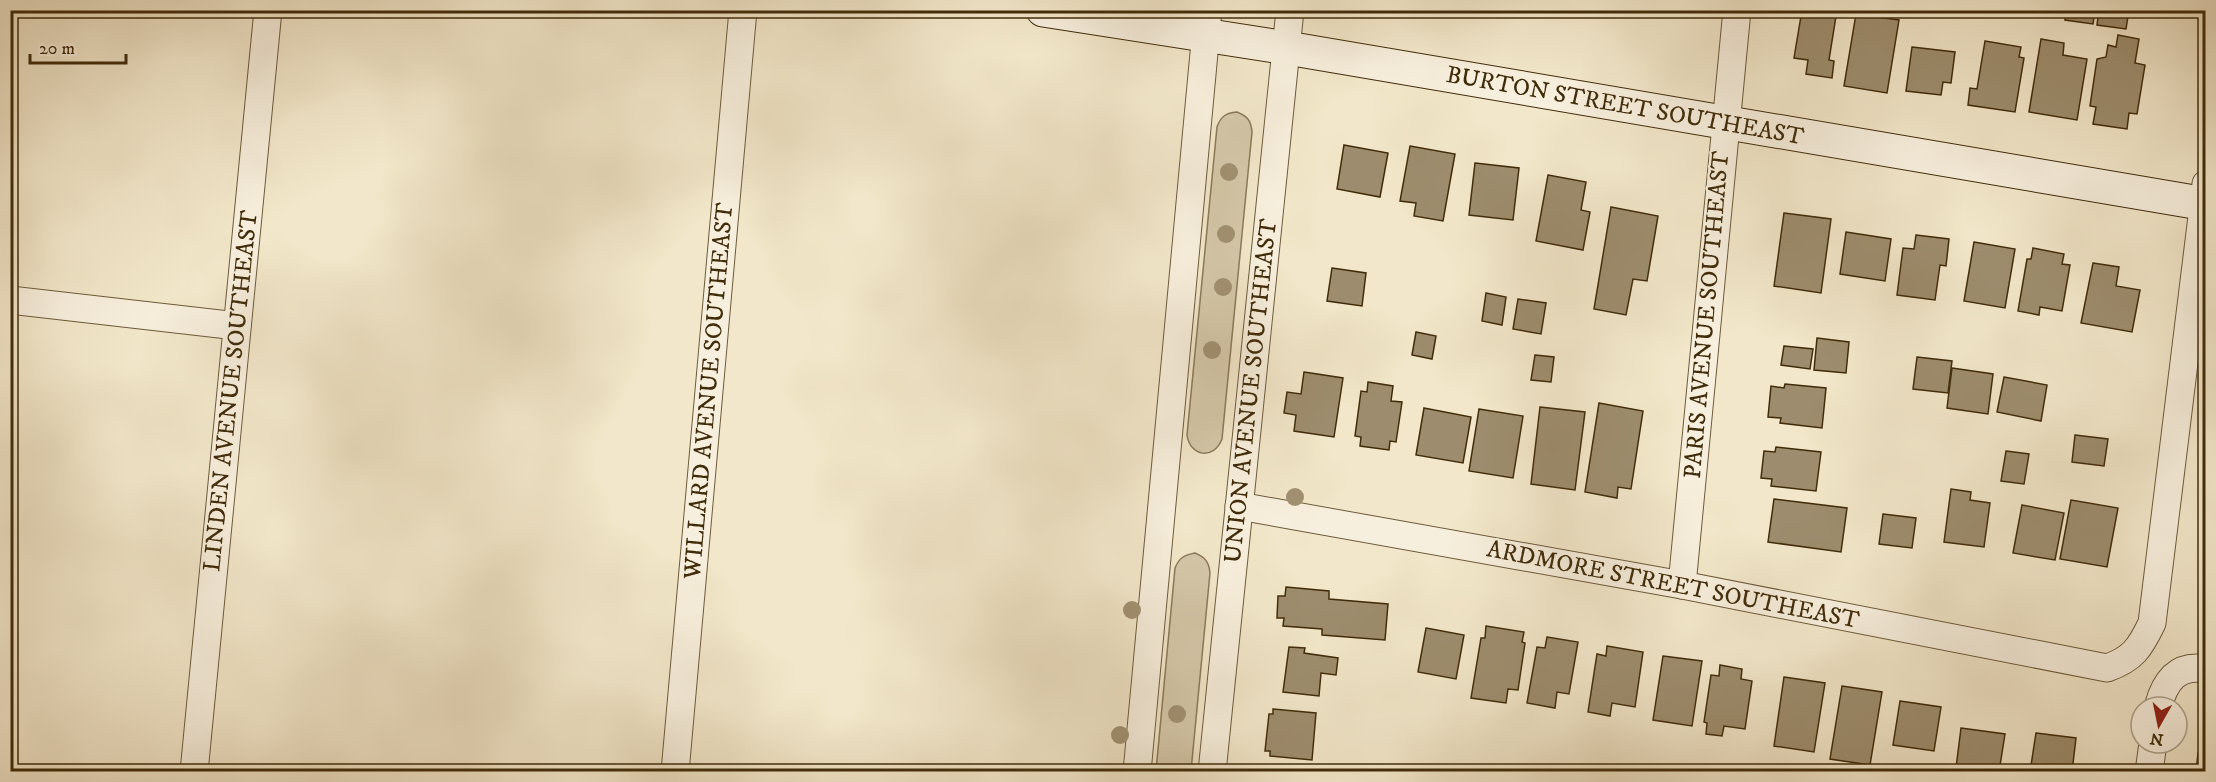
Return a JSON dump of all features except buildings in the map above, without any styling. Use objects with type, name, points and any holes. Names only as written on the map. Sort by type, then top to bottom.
[{"type":"main road","name":"BURTON STREET SOUTHEAST","points":[[1043,10],[1207,23],[1287,48],[1725,123],[2205,198]]},
{"type":"street","name":"LINDEN AVENUE SOUTHEAST","points":[[194,771],[268,10]]},
{"type":"street","name":"WILLARD AVENUE SOUTHEAST","points":[[675,771],[743,10]]},
{"type":"street","name":"UNION AVENUE SOUTHEAST","points":[[1212,771],[1290,10]]},
{"type":"street","name":"PARIS AVENUE SOUTHEAST","points":[[1682,585],[1737,10]]},
{"type":"street","points":[[1137,771],[1207,23]]},
{"type":"street","name":"ARDMORE STREET SOUTHEAST","points":[[1239,506],[1682,585],[2107,668],[2126,662],[2143,643],[2152,623],[2205,198]]},
{"type":"street","points":[[10,300],[237,326]]},
{"type":"street","points":[[2161,695],[2164,686],[2175,674],[2188,667],[2201,668]]},
{"type":"street","points":[[2149,771],[2151,755]]},
{"type":"shaded area","points":[[1237,112],[1248,119],[1252,132],[1222,439],[1214,450],[1203,453],[1193,448],[1187,435],[1217,127],[1224,116]]},
{"type":"shaded area","points":[[1195,553],[1206,560],[1210,573],[1191,771],[1156,771],[1175,568],[1182,558]]}]
